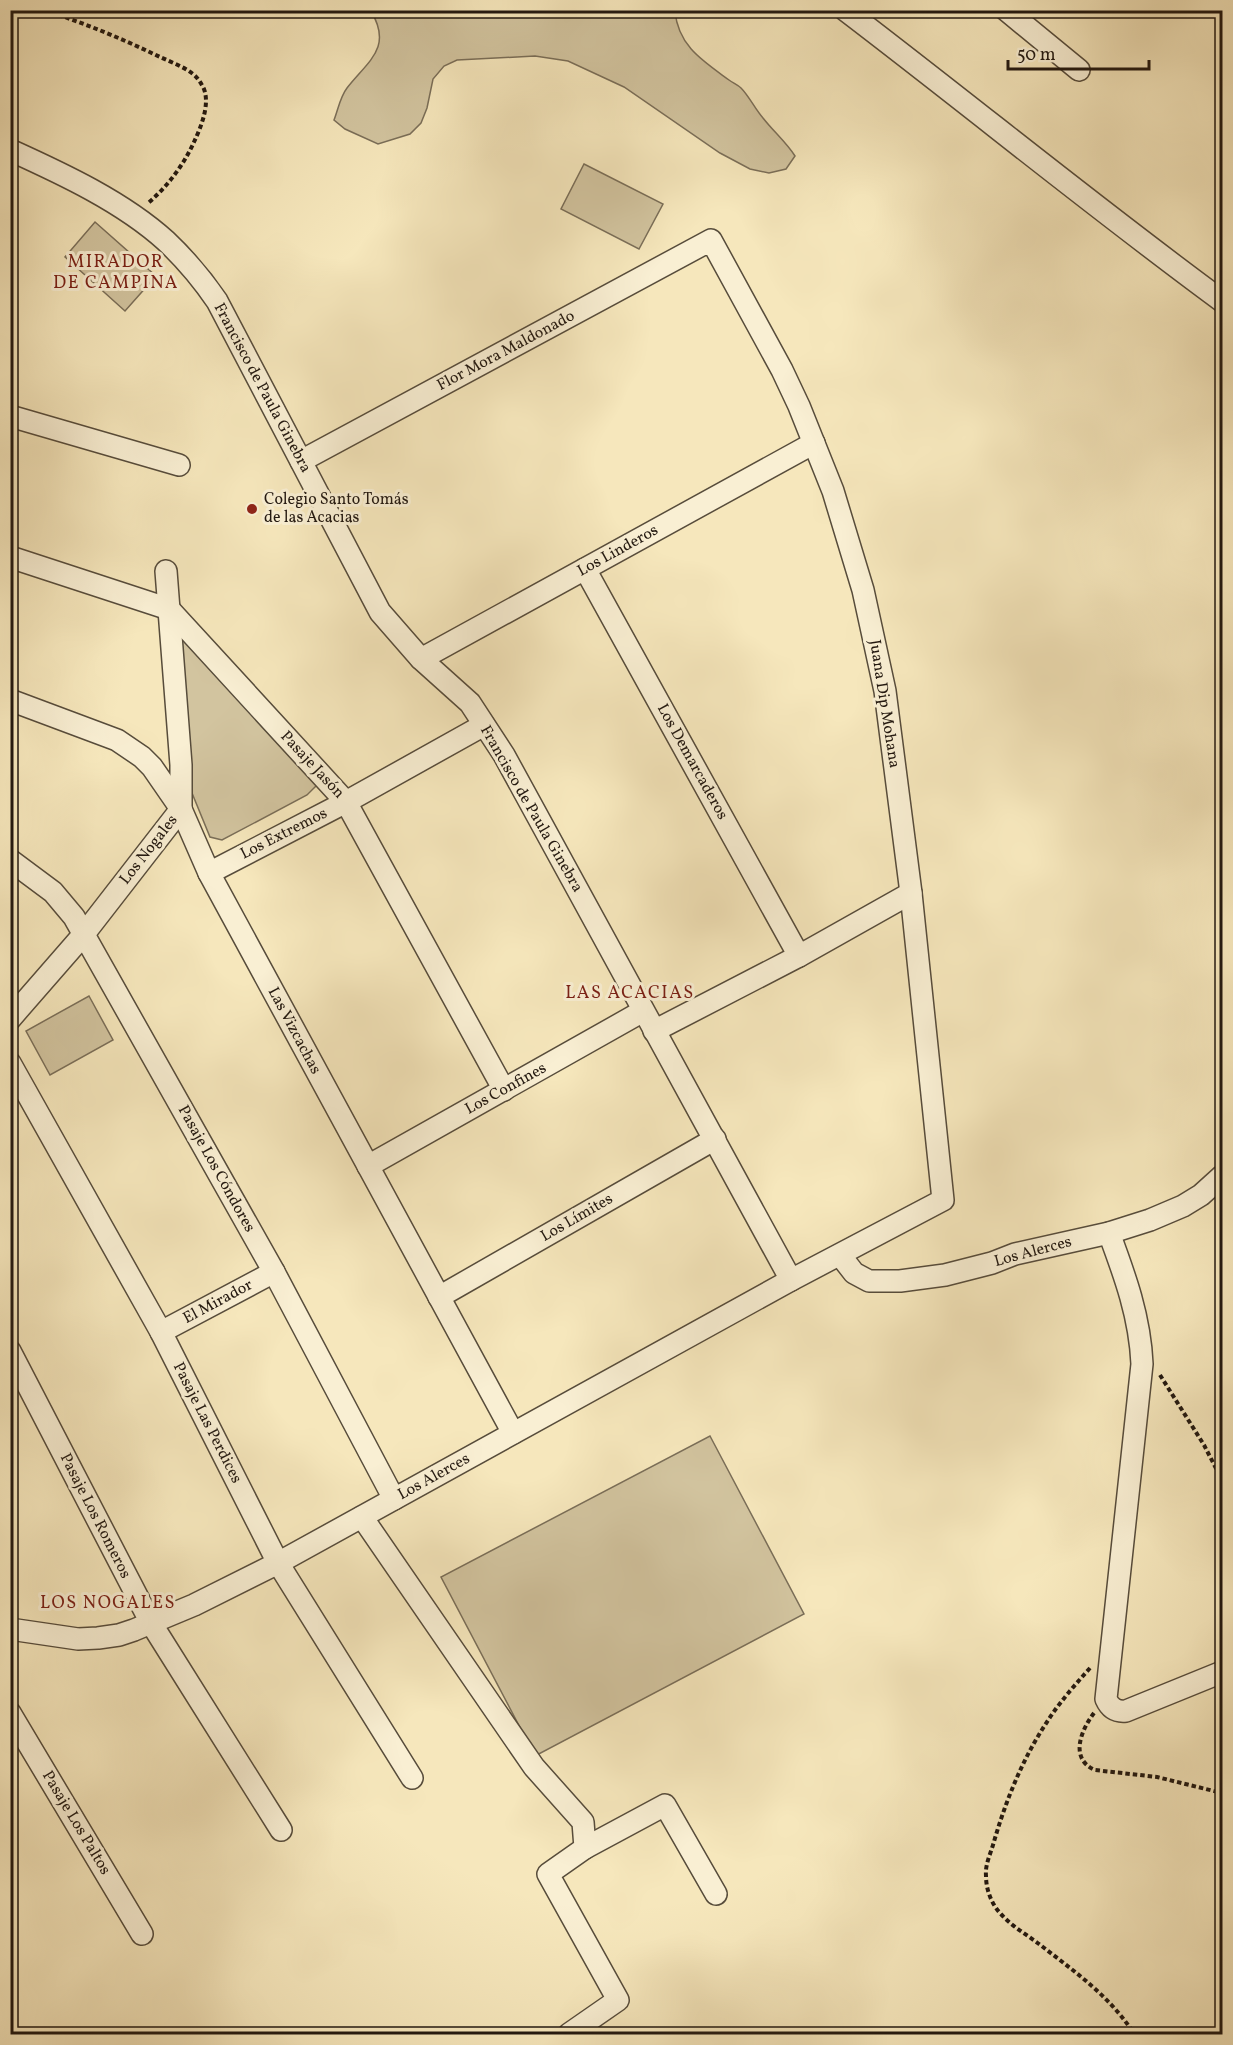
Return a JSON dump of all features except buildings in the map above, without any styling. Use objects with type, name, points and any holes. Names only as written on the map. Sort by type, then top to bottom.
[{"type":"street","points":[[845,10],[957,95],[1132,235],[1222,301]]},
{"type":"street","points":[[1006,10],[1079,70]]},
{"type":"street","name":"Francisco de Paula Ginebra","points":[[12,156],[96,193],[131,214],[165,240],[185,260],[217,301],[380,612],[421,658],[470,703],[504,755],[790,1280]]},
{"type":"street","name":"Flor Mora Maldonado","points":[[301,461],[711,240]]},
{"type":"street","name":"Juana Dip Mohana","points":[[711,240],[782,370],[814,443],[849,540],[875,641],[885,691],[911,893],[943,1200]]},
{"type":"street","points":[[10,416],[180,465]]},
{"type":"street","name":"Los Linderos","points":[[421,658],[814,443]]},
{"type":"street","name":"Pasaje Jasón","points":[[10,557],[169,609],[346,802],[504,1090]]},
{"type":"street","name":"Los Demarcaderos","points":[[585,569],[799,956]]},
{"type":"street","name":"Los Nogales","points":[[10,1019],[84,934],[181,810],[181,765],[166,570]]},
{"type":"street","name":"Las Vizcachas","points":[[10,700],[110,737],[131,748],[152,767],[181,810],[209,873],[513,1433]]},
{"type":"street","name":"Los Extremos","points":[[209,873],[346,802],[484,725]]},
{"type":"street","name":"Pasaje Los Cóndores","points":[[10,860],[58,897],[74,917],[274,1272],[394,1499]]},
{"type":"street","points":[[654,1030],[799,956],[911,893]]},
{"type":"street","name":"Los Confines","points":[[368,1166],[643,1011]]},
{"type":"street","name":"Pasaje Las Perdices","points":[[10,1063],[161,1332],[278,1563],[412,1778]]},
{"type":"street","name":"Los Límites","points":[[439,1297],[715,1139]]},
{"type":"street","name":"Los Alerces","points":[[840,1255],[854,1273],[877,1282],[945,1275],[992,1263],[1015,1254],[1109,1233],[1150,1220],[1201,1195],[1222,1176]]},
{"type":"street","name":"Los Alerces","points":[[13,1626],[78,1639],[98,1638],[119,1635],[194,1605],[278,1563],[790,1280],[943,1200]]},
{"type":"street","points":[[1109,1233],[1129,1287],[1138,1322],[1141,1379],[1106,1699],[1112,1708],[1121,1712],[1126,1711],[1222,1672]]},
{"type":"street","name":"El Mirador","points":[[161,1332],[274,1272]]},
{"type":"street","name":"Pasaje Los Romeros","points":[[10,1351],[151,1623],[281,1830]]},
{"type":"street","points":[[362,1516],[534,1767],[583,1822],[585,1848]]},
{"type":"street","name":"Pasaje Los Paltos","points":[[10,1713],[142,1934]]},
{"type":"street","points":[[569,2034],[618,2000],[548,1874],[585,1848],[665,1805],[716,1894]]},
{"type":"path","points":[[44,10],[102,31],[186,69],[194,75],[204,90],[206,108],[189,153],[164,188],[131,214]]},
{"type":"path","points":[[1141,1349],[1181,1407],[1222,1480]]},
{"type":"path","points":[[1112,1646],[1093,1664],[1060,1704],[1031,1748],[999,1822],[987,1861],[986,1874],[987,1888],[999,1912],[1089,1983],[1120,2015],[1134,2034]]},
{"type":"path","points":[[1106,1699],[1089,1719],[1079,1748],[1082,1762],[1088,1767],[1095,1770],[1157,1777],[1222,1793]]},
{"type":"shaded area","points":[[371,11],[675,11],[681,34],[693,51],[741,88],[795,156],[786,169],[769,173],[750,169],[720,153],[624,87],[568,61],[535,56],[457,60],[444,66],[433,79],[427,108],[421,123],[410,134],[378,144],[345,129],[334,120],[345,92],[370,62],[379,45],[377,24]]},
{"type":"shaded area","points":[[584,164],[663,204],[639,249],[561,209]]},
{"type":"shaded area","points":[[95,222],[156,276],[125,311],[65,257]]},
{"type":"shaded area","points":[[181,634],[319,783],[307,795],[222,840],[210,837],[192,793]]},
{"type":"shaded area","points":[[89,996],[113,1040],[50,1075],[26,1031]]},
{"type":"shaded area","points":[[710,1436],[804,1614],[535,1756],[441,1577]]},
{"type":"place","name":"Colegio Santo Tomás de las Acacias","points":[[252,509]]},
{"type":"district","name":"MIRADOR DE CAMPINA","points":[[116,272]]},
{"type":"district","name":"LAS ACACIAS","points":[[630,993]]},
{"type":"district","name":"LOS NOGALES","points":[[108,1603]]}]
